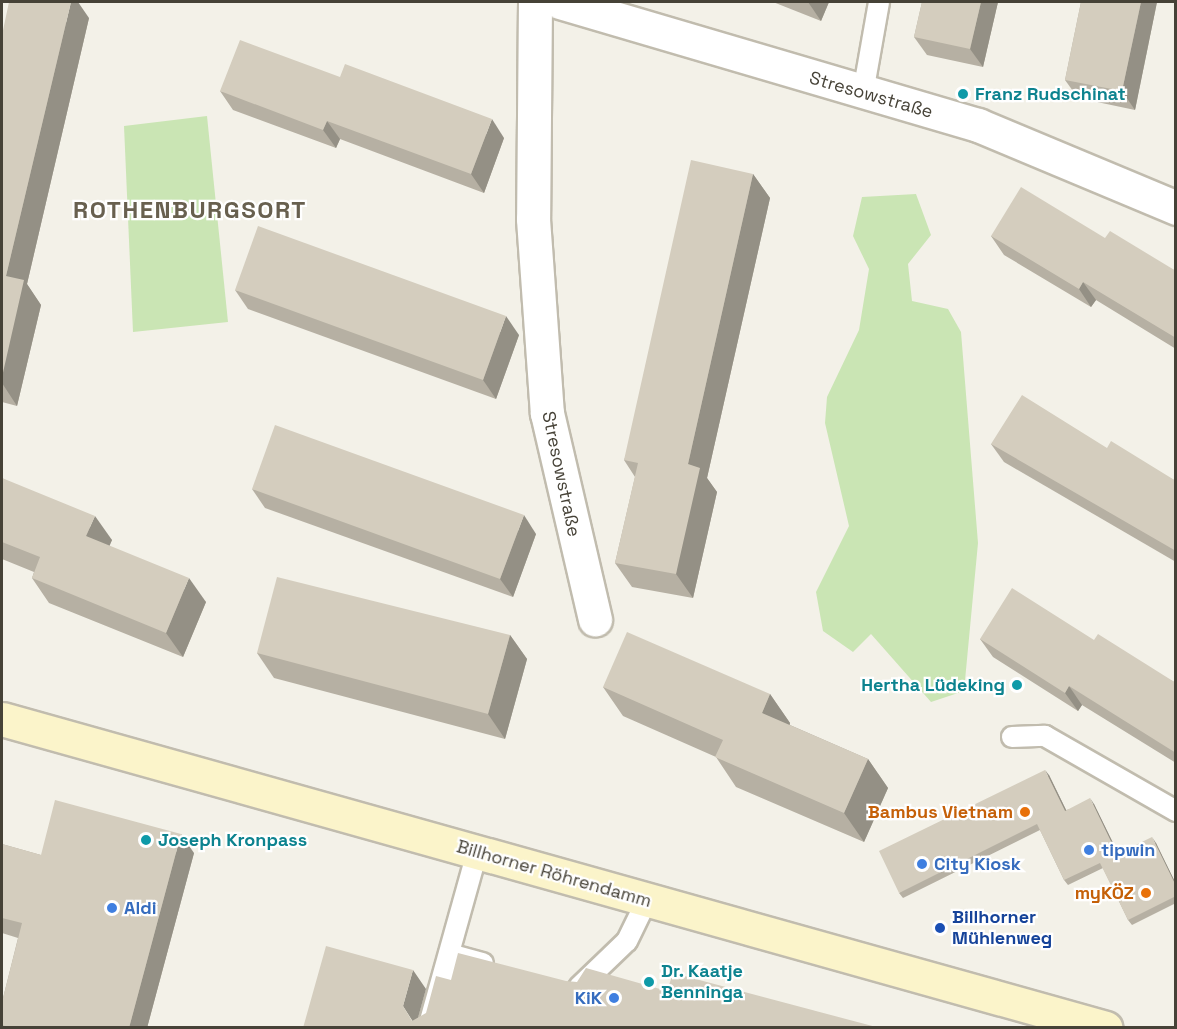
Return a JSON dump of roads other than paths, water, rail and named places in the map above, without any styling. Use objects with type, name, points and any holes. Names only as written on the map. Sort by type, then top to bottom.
[{"type":"street","name":"Stresowstraße","points":[[535,2],[532,219],[547,413],[595,620]]},
{"type":"street","name":"Stresowstraße","points":[[560,2],[978,125],[1176,207]]},
{"type":"street","name":"Billhorner Röhrendamm","points":[[2,719],[1106,1028]]},
{"type":"lane","points":[[863,93],[879,2]]},
{"type":"lane","points":[[1012,737],[1045,736],[1176,811]]},
{"type":"lane","points":[[428,1028],[477,852]]},
{"type":"lane","points":[[560,982],[582,988],[627,941],[647,900]]},
{"type":"lane","points":[[449,954],[505,968]]},
{"type":"place","name":"Franz Rudschinat","points":[[963,94]]},
{"type":"place","name":"Hertha Lüdeking","points":[[1017,685]]},
{"type":"place","name":"Bambus Vietnam","points":[[1025,812]]},
{"type":"place","name":"Joseph Kronpass","points":[[146,840]]},
{"type":"place","name":"tipwin","points":[[1089,850]]},
{"type":"place","name":"City Kiosk","points":[[922,864]]},
{"type":"place","name":"myKÖZ","points":[[1146,893]]},
{"type":"place","name":"Aldi","points":[[112,908]]},
{"type":"place","name":"Billhorner Mühlenweg","points":[[940,928]]},
{"type":"place","name":"Dr. Kaatje Benninga","points":[[649,982]]},
{"type":"place","name":"KiK","points":[[614,998]]},
{"type":"district","name":"ROTHENBURGSORT","points":[[190,210]]}]
